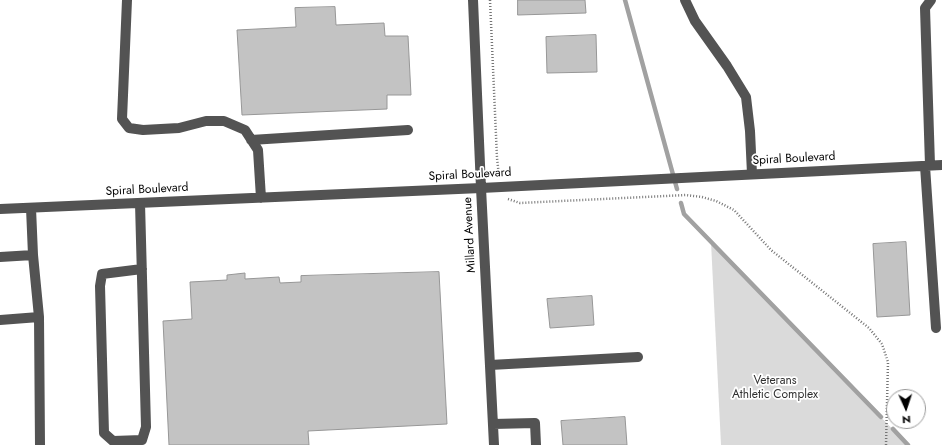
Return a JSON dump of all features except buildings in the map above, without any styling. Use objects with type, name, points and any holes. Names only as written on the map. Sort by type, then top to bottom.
[{"type":"street","points":[[127,0],[122,119],[129,128],[143,130],[179,128],[206,121],[224,121],[245,130],[258,150],[261,198]]},
{"type":"street","name":"Millard Avenue","points":[[473,0],[494,445]]},
{"type":"street","points":[[685,0],[695,20],[727,66],[746,97],[750,131],[752,174]]},
{"type":"street","points":[[931,0],[925,8],[928,165],[936,328]]},
{"type":"street","points":[[251,140],[408,130]]},
{"type":"street","name":"Spiral Boulevard","points":[[0,209],[481,188],[942,165]]},
{"type":"street","points":[[140,203],[142,269],[146,427],[142,440],[113,441],[104,433],[100,286],[102,274],[142,269]]},
{"type":"street","points":[[31,208],[38,317],[40,445]]},
{"type":"street","points":[[0,257],[33,255]]},
{"type":"street","points":[[0,320],[38,317]]},
{"type":"street","points":[[490,365],[638,357]]},
{"type":"street","points":[[493,424],[535,423],[536,445]]},
{"type":"path","points":[[490,0],[497,158],[502,195],[510,200],[520,203],[686,195],[716,201],[734,210],[771,250],[868,328],[882,344],[888,362],[886,445]]},
{"type":"green space","name":"Veterans Athletic Complex","points":[[711,242],[886,422],[886,429],[892,429],[908,445],[721,445]]},
{"type":"waterway","points":[[625,0],[677,189]]},
{"type":"waterway","points":[[681,203],[684,214],[881,417]]},
{"type":"waterway","points":[[893,429],[908,445]]}]
